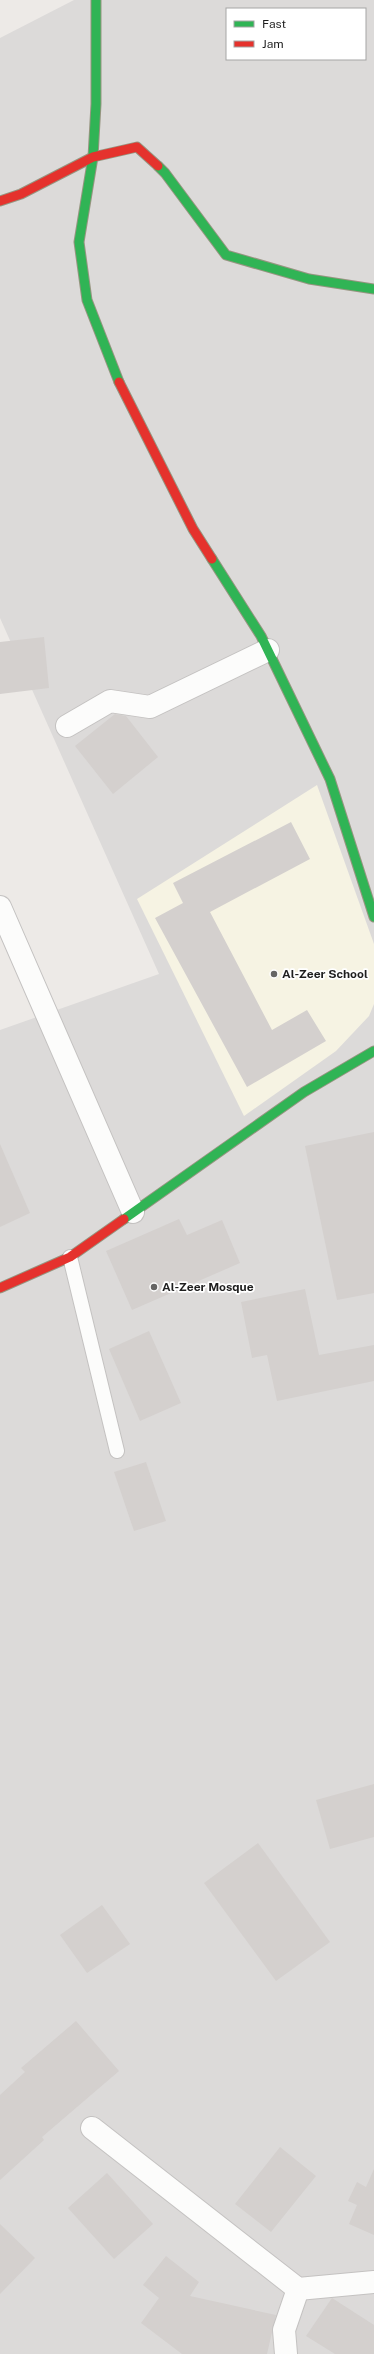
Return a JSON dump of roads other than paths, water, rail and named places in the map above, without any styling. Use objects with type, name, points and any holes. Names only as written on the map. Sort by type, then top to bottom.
[{"type":"street","points":[[96,0],[96,104],[93,157],[79,242],[87,300],[123,393],[140,427],[193,529],[261,636],[330,779],[374,917]]},
{"type":"street","points":[[0,201],[21,194],[93,157],[137,146],[165,172],[226,255],[308,280],[374,289]]},
{"type":"street","points":[[67,726],[110,701],[150,707],[268,650]]},
{"type":"street","points":[[0,907],[133,1212]]},
{"type":"street","points":[[0,1288],[70,1257],[304,1092],[374,1051]]},
{"type":"street","points":[[92,2128],[298,2289],[374,2282]]},
{"type":"street","points":[[286,2354],[284,2330],[298,2289]]},
{"type":"lane","points":[[70,1257],[117,1450]]},
{"type":"place","name":"Al-Zeer School","points":[[274,974]]},
{"type":"place","name":"Al-Zeer Mosque","points":[[154,1287]]}]
